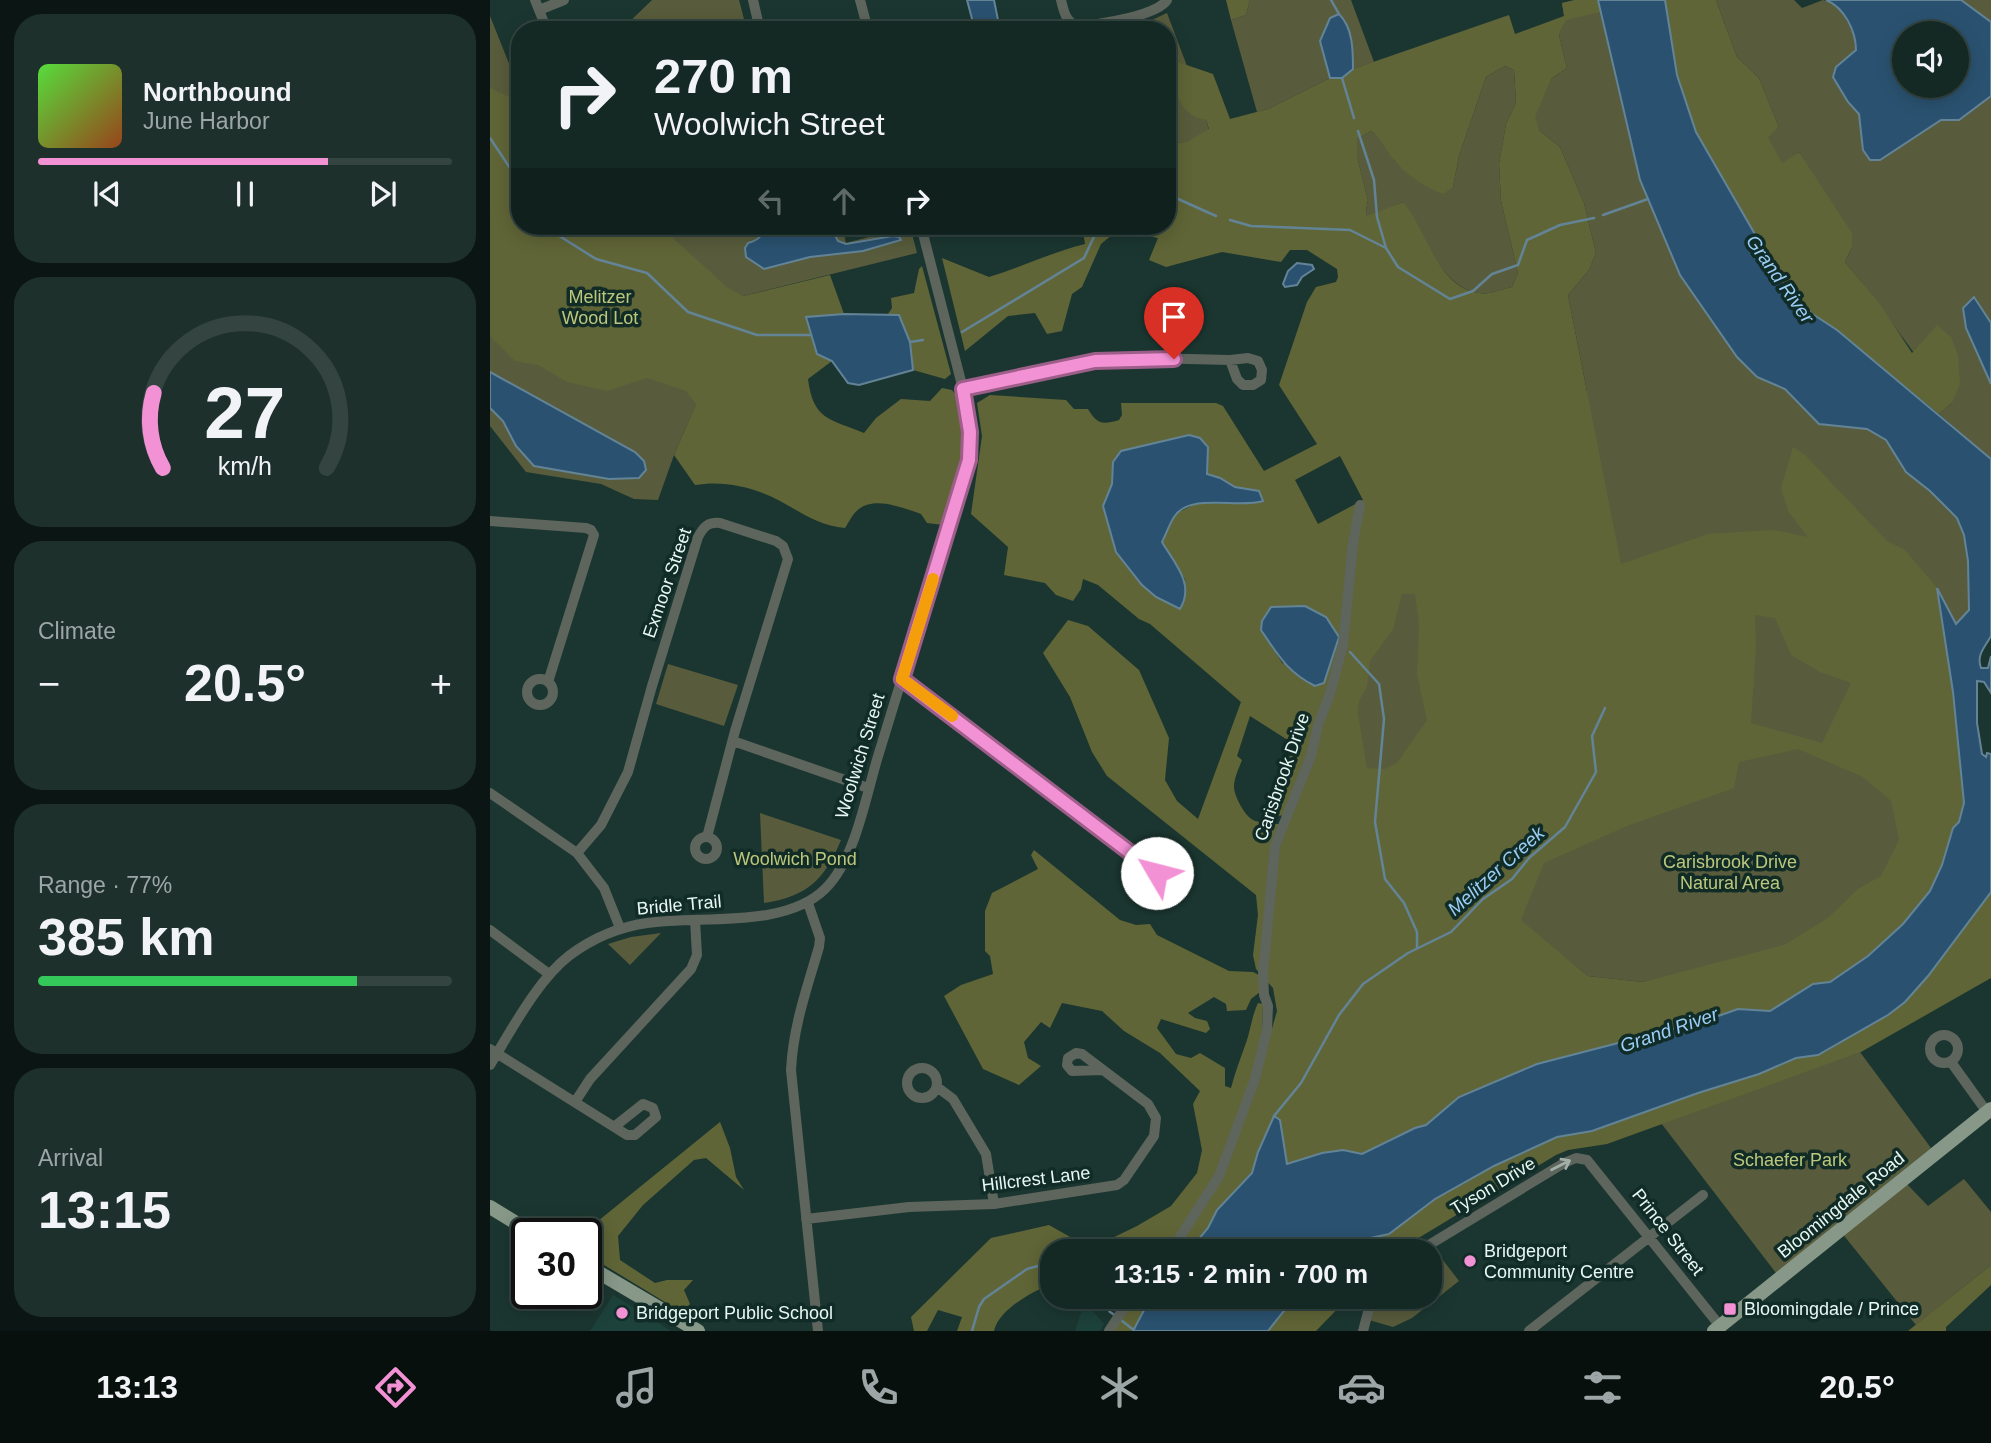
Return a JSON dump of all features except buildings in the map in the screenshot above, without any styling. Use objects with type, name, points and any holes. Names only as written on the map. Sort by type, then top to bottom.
[{"type":"main road","name":"Bloomingdale Road","points":[[1717,1329],[1989,1111]]},
{"type":"main road","points":[[490,1207],[511,1220]]},
{"type":"main road","points":[[602,1274],[698,1331]]},
{"type":"street","points":[[537,5],[564,0]]},
{"type":"street","points":[[752,0],[758,21]]},
{"type":"street","points":[[860,0],[866,21]]},
{"type":"street","points":[[1061,0],[1065,18],[1068,21]]},
{"type":"street","points":[[1106,21],[1152,11],[1167,0]]},
{"type":"street","name":"Woolwich Street","points":[[808,903],[826,889],[845,861],[852,845],[969,460],[970,432],[963,389],[923,235]]},
{"type":"street","points":[[963,389],[1095,361],[1147,358],[1230,360]]},
{"type":"street","name":"Carisbrook Drive","points":[[1179,1239],[1219,1176],[1255,1079],[1267,1030],[1268,1006],[1264,995],[1263,974],[1275,846],[1311,756],[1343,645],[1353,543],[1360,505]]},
{"type":"street","points":[[490,521],[586,528],[591,530],[594,536],[548,682]]},
{"type":"street","name":"Exmoor Street","points":[[578,853],[601,825],[628,772],[698,537],[705,525],[712,522],[776,541],[783,546],[788,559],[733,741]]},
{"type":"street","points":[[902,679],[1157,873]]},
{"type":"street","points":[[707,837],[733,741],[868,788]]},
{"type":"street","points":[[490,793],[578,853],[604,888],[620,928]]},
{"type":"street","points":[[808,903],[820,938],[795,1026],[792,1070],[818,1331]]},
{"type":"street","name":"Bridle Trail","points":[[490,1065],[494,1051],[549,974],[569,956],[596,939],[620,928],[648,923],[762,915],[808,903]]},
{"type":"street","points":[[575,1102],[590,1079],[691,969],[697,955],[695,920]]},
{"type":"street","points":[[490,930],[549,974]]},
{"type":"street","points":[[494,1051],[614,1127]]},
{"type":"street","points":[[1951,1062],[1989,1111]]},
{"type":"street","name":"Hillcrest Lane","points":[[806,1219],[909,1207],[994,1204],[1110,1187],[1124,1180],[1154,1136],[1156,1118],[1148,1104],[1102,1070]]},
{"type":"street","points":[[937,1087],[953,1099],[986,1154],[994,1204]]},
{"type":"street","name":"Tyson Drive","points":[[1439,1239],[1564,1163],[1576,1158],[1587,1160]]},
{"type":"street","name":"Prince Street","points":[[1587,1160],[1650,1236],[1717,1329]]},
{"type":"street","points":[[1529,1331],[1703,1195]]},
{"type":"street","points":[[1363,1331],[1369,1309]]},
{"type":"shaded area","name":"Bridgeport Public School","points":[[613,1295],[671,1331],[590,1331]]},
{"type":"shaded area","points":[[1082,1309],[1091,1309],[1104,1324],[1100,1331],[1075,1331]]},
{"type":"green space","points":[[652,0],[739,0],[744,21],[630,21]]},
{"type":"green space","points":[[1226,0],[1250,0],[1246,15],[1231,20]]},
{"type":"green space","points":[[1250,0],[1351,0],[1374,62],[1353,69],[1353,46],[1320,41],[1330,78],[1257,112],[1231,20],[1246,15]]},
{"type":"green space","name":"Carisbrook Drive Natural Area","points":[[1598,0],[1640,180],[1680,275],[1714,325],[1757,377],[1785,389],[1819,424],[1867,429],[1887,440],[1906,472],[1957,518],[1964,535],[1968,561],[1969,611],[1956,624],[1938,590],[1953,828],[1942,865],[1903,924],[1643,982],[1588,976],[1520,920],[1529,899],[1323,757],[1366,507],[1587,391],[1568,295],[1589,270],[1596,253],[1584,203],[1560,147],[1540,131],[1534,117],[1552,78],[1567,68],[1559,35],[1565,21],[1562,3]]},
{"type":"green space","points":[[1598,0],[1600,12],[1566,20],[1559,35],[1567,68],[1552,78],[1535,117],[1540,131],[1560,147],[1584,203],[1596,253],[1589,270],[1568,295],[1621,564],[1708,534],[1774,530],[1808,537],[1788,511],[1781,488],[1793,447],[1805,455],[1887,541],[1905,550],[1937,588],[1953,692],[1964,803],[1959,822],[1953,828],[1942,865],[1930,891],[1903,924],[1868,956],[1830,982],[1813,985],[1770,1011],[1738,1009],[1707,1020],[1537,1064],[1459,1097],[1426,1125],[1362,1154],[1343,1150],[1322,1153],[1287,1164],[1280,1120],[1258,1152],[1252,1172],[1217,1210],[1199,1239],[1181,1239],[1250,1106],[1277,1011],[1273,988],[1256,969],[1253,955],[1258,915],[1256,895],[1107,776],[1092,752],[1070,697],[1043,653],[1068,620],[1088,626],[1139,670],[1169,738],[1165,780],[1177,801],[1198,819],[1241,702],[1150,624],[1139,619],[1098,585],[1083,579],[1081,589],[1073,601],[1056,595],[1045,583],[1004,575],[1008,547],[971,514],[982,436],[977,403],[990,395],[1066,400],[1074,409],[1088,409],[1094,418],[1104,423],[1119,420],[1122,415],[1121,403],[1216,403],[1223,406],[1264,471],[1317,444],[1279,385],[1307,302],[1316,287],[1336,282],[1337,269],[1307,250],[1290,250],[1281,262],[1222,252],[1166,267],[1149,260],[1158,238],[1143,235],[1176,235],[1176,143],[1186,142],[1209,129],[1206,120],[1189,113],[1180,101],[1176,89],[1176,61],[1213,74],[1230,119],[1268,109],[1330,78],[1342,78],[1353,69],[1509,15],[1515,34],[1564,16],[1562,3]],"holes":[[[1505,66],[1514,70],[1516,103],[1506,124],[1499,164],[1501,201],[1518,273],[1512,287],[1491,293],[1479,293],[1464,288],[1442,269],[1403,202],[1367,216],[1368,200],[1357,156],[1357,139],[1371,131],[1406,172],[1443,194],[1453,187],[1459,156],[1486,77]],[[1189,435],[1206,474],[1235,487],[1259,491],[1252,504],[1197,503],[1175,514],[1162,542],[1186,581],[1103,506],[1121,451]],[[1340,456],[1363,500],[1318,524],[1295,480]],[[1402,594],[1415,594],[1419,624],[1417,675],[1427,720],[1397,763],[1385,769],[1367,768],[1358,714],[1359,701],[1367,687],[1370,661],[1393,629]],[[1305,606],[1283,664],[1261,630],[1271,607]],[[1755,615],[1775,618],[1791,655],[1820,672],[1851,683],[1822,743],[1751,723],[1756,647]],[[1250,716],[1294,744],[1272,809],[1274,816],[1290,815],[1286,824],[1269,824],[1250,818],[1236,795],[1234,787],[1242,760],[1237,756]],[[1798,749],[1863,777],[1891,801],[1899,840],[1881,876],[1858,889],[1828,918],[1784,945],[1643,982],[1588,976],[1521,920],[1544,863],[1627,826],[1734,788],[1739,762]]]},
{"type":"green space","points":[[1665,0],[1716,0],[1737,57],[1759,78],[1779,127],[1768,137],[1782,163],[1799,152],[1852,233],[1852,247],[1845,262],[1880,304],[1912,353],[1937,325],[1951,337],[1958,355],[1960,384],[1952,403],[1939,414],[1837,330],[1811,313],[1786,288],[1696,132],[1677,75]]},
{"type":"green space","points":[[1716,0],[1794,0],[1802,8],[1823,0],[1837,4],[1856,37],[1857,50],[1836,67],[1848,102],[1859,114],[1870,160],[1880,160],[1941,120],[1959,120],[1991,96],[1991,323],[1975,297],[1966,328],[1991,384],[1991,459],[1939,414],[1952,403],[1845,262],[1852,247],[1799,152],[1782,164],[1767,136],[1779,127],[1759,78],[1737,57]]},
{"type":"green space","points":[[1961,0],[1991,0],[1991,22]]},
{"type":"green space","points":[[1167,13],[1170,21],[1150,21]]},
{"type":"green space","points":[[490,16],[511,68],[511,235],[844,235],[846,243],[876,235],[912,235],[917,253],[743,296],[674,455],[658,500],[634,499],[601,484],[526,472],[490,426]]},
{"type":"green space","points":[[1176,37],[1187,66],[1176,61]]},
{"type":"green space","points":[[1176,63],[1209,130],[1186,142],[1176,143]]},
{"type":"green space","points":[[1505,66],[1514,70],[1516,103],[1506,124],[1499,164],[1501,201],[1518,273],[1512,287],[1491,293],[1479,293],[1466,289],[1443,270],[1403,202],[1367,217],[1368,200],[1357,156],[1357,139],[1371,131],[1380,138],[1395,161],[1453,187],[1459,156],[1486,77]]},
{"type":"green space","name":"Melitzer Wood Lot","points":[[490,88],[511,98],[511,235],[674,235],[673,238],[728,288],[743,296],[830,275],[844,314],[807,317],[832,361],[808,379],[810,393],[814,403],[825,416],[864,433],[876,418],[901,399],[930,401],[942,388],[952,390],[957,396],[962,424],[961,455],[944,525],[927,523],[921,514],[898,506],[873,503],[859,509],[845,528],[836,527],[819,522],[749,488],[717,483],[695,485],[674,455],[696,404],[686,391],[647,378],[607,391],[567,382],[538,365],[515,361],[490,336]]},
{"type":"green space","points":[[1084,235],[1112,235],[1101,244],[1082,287],[1072,294],[1062,331],[1047,334],[1035,313],[1008,316],[965,351],[942,258],[989,277],[1085,244]]},
{"type":"green space","points":[[922,266],[951,374],[945,379],[913,370],[910,342],[888,314],[892,308],[891,298],[914,293]]},
{"type":"green space","points":[[668,664],[738,685],[724,726],[656,704]]},
{"type":"green space","name":"Woolwich Pond","points":[[760,813],[841,840],[828,865],[813,884],[792,896],[764,903]]},
{"type":"green space","points":[[1034,850],[1120,920],[1136,925],[1150,924],[1157,935],[1229,971],[1253,972],[1259,975],[1260,992],[1251,999],[1246,1010],[1227,1011],[1226,1004],[1214,997],[1188,1013],[1207,1021],[1210,1029],[1206,1033],[1161,1019],[1157,1028],[1176,1054],[1191,1058],[1200,1053],[1225,1068],[1225,1086],[1231,1088],[1256,1008],[1258,1003],[1263,1004],[1262,1033],[1252,1078],[1218,1172],[1176,1239],[1110,1239],[1171,1206],[1197,1173],[1202,1150],[1193,1104],[1200,1091],[1160,1053],[1124,1031],[1102,1011],[1062,1003],[1050,1028],[1041,1022],[1024,1042],[1028,1058],[1041,1066],[1019,1085],[983,1069],[944,996],[961,985],[993,974],[990,956],[985,951],[985,911],[992,893],[1038,869],[1031,855]]},
{"type":"green space","points":[[1991,892],[1991,978],[1861,1052],[1607,1144],[1568,1150],[1556,1155],[1417,1239],[1366,1239],[1389,1234],[1435,1199],[1494,1166],[1557,1137],[1592,1131],[1759,1074],[1796,1058],[1825,1052],[1888,1015],[1905,1002],[1928,976]]},
{"type":"green space","points":[[661,933],[630,965],[608,944],[631,937]]},
{"type":"green space","name":"Schaefer Park","points":[[1860,1052],[1931,1148],[1776,1273],[1661,1123]]},
{"type":"green space","points":[[720,1122],[730,1148],[736,1177],[744,1190],[706,1158],[694,1160],[643,1205],[618,1236],[620,1260],[655,1283],[693,1280],[684,1290],[690,1304],[683,1313],[602,1264],[602,1218]]},
{"type":"green space","points":[[1964,1179],[1991,1212],[1991,1265],[1916,1325],[1841,1232],[1904,1181],[1928,1206]]},
{"type":"green space","points":[[1049,1225],[1074,1239],[1040,1239],[1040,1289],[1006,1311],[994,1331],[957,1331],[962,1317],[938,1310],[927,1331],[914,1331],[911,1317],[991,1238]]},
{"type":"green space","points":[[1442,1259],[1459,1281],[1442,1294]]},
{"type":"green space","points":[[1991,1265],[1991,1285],[1946,1327],[1946,1331],[1908,1331]]},
{"type":"green space","points":[[1127,1309],[1145,1309],[1133,1331],[1113,1331]]},
{"type":"green space","points":[[1285,1309],[1337,1309],[1316,1331],[1268,1331]]},
{"type":"green space","points":[[1372,1309],[1423,1309],[1393,1327],[1369,1320]]},
{"type":"water","points":[[967,0],[994,0],[998,20],[973,21]]},
{"type":"water","name":"Grand River","points":[[1598,0],[1665,0],[1677,75],[1696,132],[1786,288],[1811,313],[1837,330],[1991,459],[1991,636],[1980,659],[1981,668],[1988,668],[1991,656],[1991,693],[1984,682],[1977,681],[1977,723],[1982,754],[1986,757],[1987,753],[1991,754],[1991,892],[1928,976],[1905,1002],[1888,1015],[1818,1055],[1796,1058],[1759,1074],[1592,1131],[1557,1137],[1494,1166],[1435,1199],[1389,1234],[1366,1239],[1199,1239],[1217,1210],[1252,1173],[1274,1116],[1280,1120],[1287,1164],[1322,1153],[1343,1150],[1362,1154],[1426,1125],[1459,1097],[1537,1064],[1707,1020],[1738,1009],[1770,1011],[1813,984],[1830,982],[1868,956],[1903,924],[1930,891],[1942,865],[1964,803],[1953,692],[1937,588],[1956,624],[1969,610],[1968,561],[1964,535],[1957,518],[1906,472],[1886,440],[1867,429],[1819,424],[1785,389],[1757,377],[1737,357],[1680,275],[1640,180]]},
{"type":"water","points":[[1826,0],[1961,0],[1991,22],[1991,96],[1959,120],[1941,120],[1880,160],[1870,160],[1863,150],[1859,114],[1848,102],[1833,77],[1836,67],[1856,50],[1848,20],[1838,8]]},
{"type":"water","points":[[1339,14],[1350,33],[1353,69],[1342,78],[1330,78],[1320,41],[1330,18]]},
{"type":"water","points":[[835,235],[838,241],[846,244],[893,236],[901,240],[863,251],[810,257],[764,269],[746,257],[745,248],[748,243],[759,237]]},
{"type":"water","points":[[1297,263],[1312,265],[1314,269],[1302,277],[1297,285],[1285,287],[1283,284],[1288,271]]},
{"type":"water","points":[[1974,297],[1991,323],[1991,384],[1966,328],[1963,308]]},
{"type":"water","points":[[844,314],[899,315],[910,342],[913,370],[859,385],[848,383],[832,361],[817,354],[806,317]]},
{"type":"water","points":[[490,372],[635,452],[644,461],[646,470],[639,478],[609,479],[534,466],[516,446],[503,421],[490,408]]},
{"type":"water","points":[[1189,435],[1200,438],[1208,447],[1207,474],[1235,487],[1259,491],[1263,501],[1191,505],[1181,509],[1174,517],[1162,542],[1182,574],[1185,591],[1180,609],[1156,597],[1142,585],[1116,552],[1103,506],[1112,484],[1113,462],[1121,451]]},
{"type":"water","points":[[1305,606],[1326,617],[1339,637],[1324,683],[1315,686],[1290,669],[1261,630],[1262,621],[1271,607]]},
{"type":"water","points":[[1145,1309],[1285,1309],[1268,1331],[1133,1331]]},
{"type":"waterway","points":[[1331,0],[1339,14]]},
{"type":"waterway","points":[[1342,78],[1354,118]]},
{"type":"waterway","name":"Melitzer Creek","points":[[1358,131],[1374,180],[1377,217],[1386,248],[1398,267],[1450,299],[1473,291],[1492,274],[1518,265],[1527,240],[1560,225],[1594,218]]},
{"type":"waterway","name":"Melitzer Creek","points":[[490,138],[511,170]]},
{"type":"waterway","name":"Melitzer Creek","points":[[1176,198],[1216,216]]},
{"type":"waterway","name":"Melitzer Creek","points":[[1603,215],[1648,199]]},
{"type":"waterway","name":"Melitzer Creek","points":[[1230,220],[1251,226],[1350,230],[1386,248]]},
{"type":"waterway","name":"Melitzer Creek","points":[[558,235],[596,259],[647,273],[688,312],[757,335],[811,335]]},
{"type":"waterway","name":"Melitzer Creek","points":[[962,332],[1084,258],[1095,235]]},
{"type":"waterway","points":[[910,342],[923,340]]},
{"type":"waterway","points":[[1350,652],[1379,684],[1384,719],[1375,822],[1385,879],[1404,903],[1417,932],[1417,948]]},
{"type":"waterway","name":"Melitzer Creek","points":[[1274,1116],[1301,1083],[1339,1015],[1363,984],[1408,953],[1451,932],[1483,899],[1512,879],[1529,858],[1565,827],[1596,772],[1592,736],[1605,708]]},
{"type":"waterway","points":[[972,1331],[984,1299],[1027,1269],[1040,1265]]},
{"type":"waterway","points":[[1108,1309],[1116,1316]]},
{"type":"waterway","points":[[1121,1320],[1135,1331]]},
{"type":"slow traffic","points":[[933,579],[902,679],[952,716]]},
{"type":"place","name":"Bridgeport Community Centre","points":[[1470,1261]]},
{"type":"place","name":"Bloomingdale / Prince","points":[[1730,1309]]},
{"type":"place","name":"Bridgeport Public School","points":[[622,1313]]},
{"type":"route","points":[[1157,873],[902,679],[969,460],[970,432],[963,389],[1095,361],[1174,359]]}]
